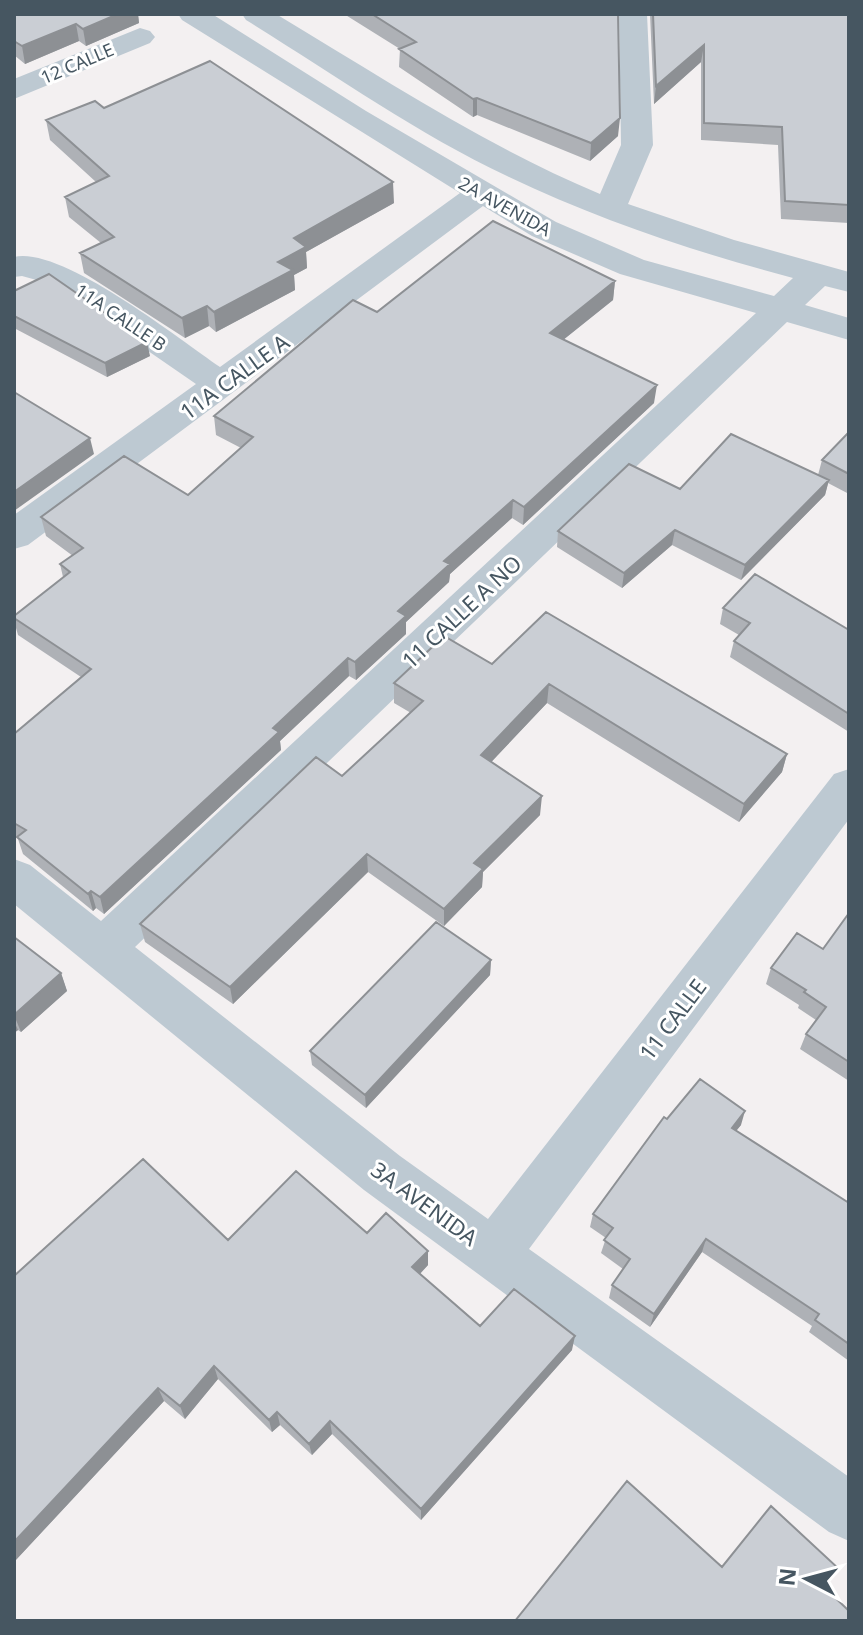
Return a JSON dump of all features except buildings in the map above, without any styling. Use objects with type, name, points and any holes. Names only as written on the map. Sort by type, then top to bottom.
[{"type":"street","name":"2A AVENIDA","points":[[192,14],[480,193],[544,229],[632,267],[849,329]]},
{"type":"street","points":[[610,209],[637,145],[633,14]]},
{"type":"street","name":"2A AVENIDA","points":[[267,16],[408,109],[515,168],[610,209],[707,245],[834,278]]},
{"type":"street","name":"12 CALLE","points":[[14,90],[140,37]]},
{"type":"street","name":"11A CALLE A","points":[[14,535],[480,193]]},
{"type":"street","name":"11A CALLE B","points":[[14,267],[23,265],[63,277],[222,385]]},
{"type":"street","name":"11 CALLE A NO","points":[[104,947],[778,311],[834,278]]},
{"type":"street","name":"11 CALLE","points":[[494,1253],[849,786]]},
{"type":"street","name":"3A AVENIDA","points":[[14,878],[104,947],[382,1173],[849,1512]]}]
